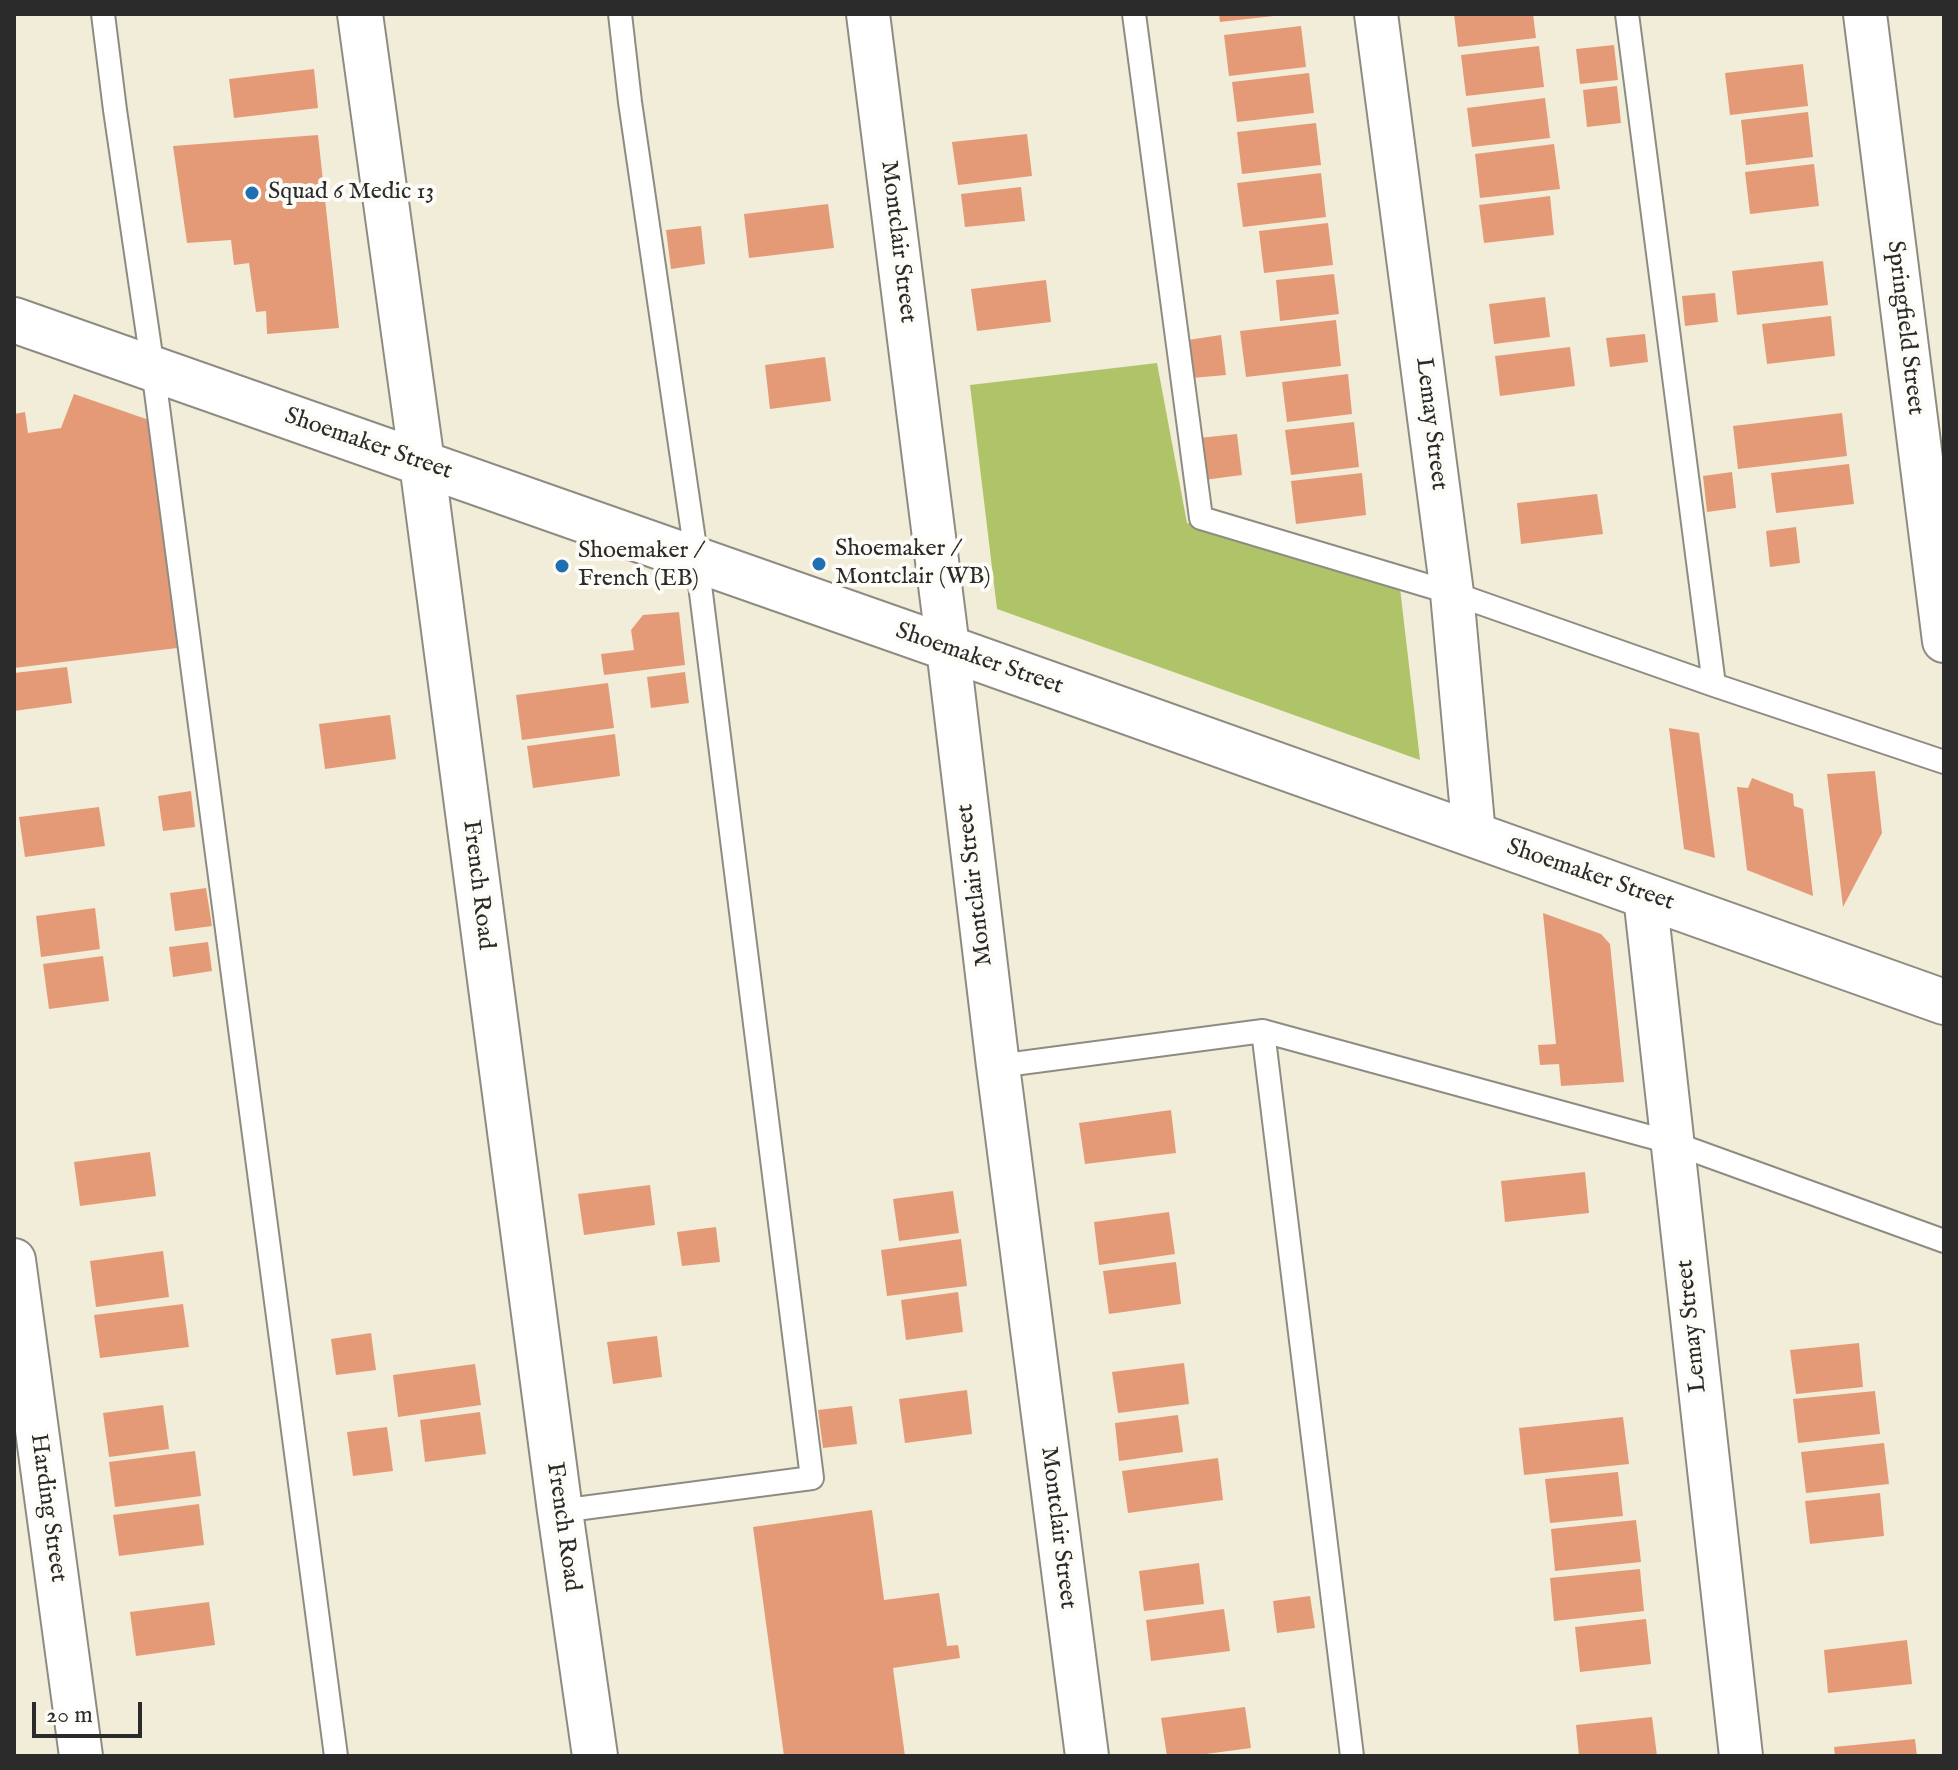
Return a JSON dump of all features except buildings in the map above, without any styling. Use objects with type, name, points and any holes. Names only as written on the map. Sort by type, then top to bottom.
[{"type":"street","name":"French Road","points":[[360,14],[595,1756]]},
{"type":"street","name":"Montclair Street","points":[[868,14],[1087,1756]]},
{"type":"street","name":"Lemay Street","points":[[1376,14],[1452,593],[1474,835]]},
{"type":"street","name":"Springfield Street","points":[[1865,14],[1944,641]]},
{"type":"street","name":"Shoemaker Street","points":[[14,320],[1944,1002]]},
{"type":"street","name":"Lemay Street","points":[[1645,896],[1741,1756]]},
{"type":"street","name":"Harding Street","points":[[14,1260],[81,1756]]},
{"type":"lane","points":[[103,14],[153,369],[336,1756]]},
{"type":"lane","points":[[560,1511],[812,1478],[697,561],[620,14]]},
{"type":"lane","points":[[1134,14],[1201,518],[1452,593],[1944,762]]},
{"type":"lane","points":[[1627,14],[1714,685]]},
{"type":"lane","points":[[1263,1031],[1352,1756]]},
{"type":"lane","points":[[998,1066],[1263,1031],[1673,1143],[1944,1241]]},
{"type":"green space","points":[[1157,363],[1187,523],[1400,588],[1420,760],[997,609],[970,385]]},
{"type":"place","name":"Squad 6 Medic 13","points":[[252,193]]},
{"type":"place","name":"Shoemaker / Montclair (WB)","points":[[819,564]]},
{"type":"place","name":"Shoemaker / French (EB)","points":[[562,566]]}]
